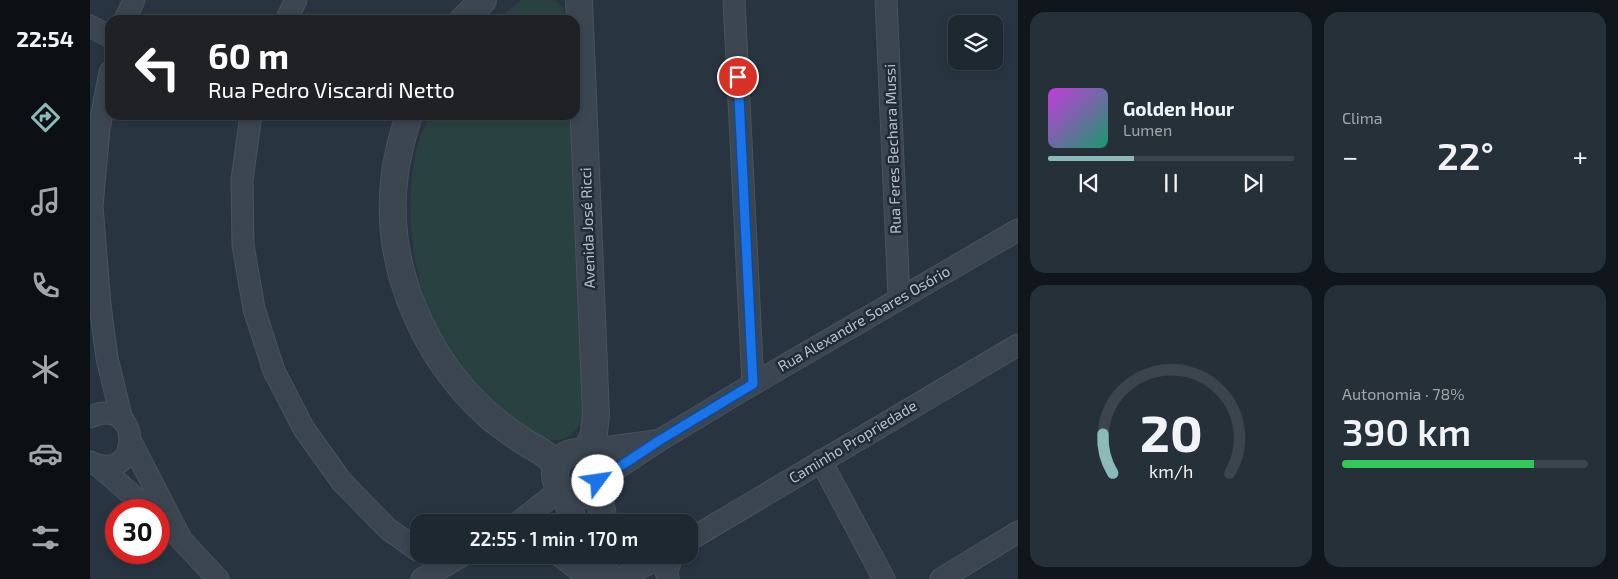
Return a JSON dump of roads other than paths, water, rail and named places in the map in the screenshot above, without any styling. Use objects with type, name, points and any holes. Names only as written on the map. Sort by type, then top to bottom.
[{"type":"street","points":[[127,15],[134,0]]},
{"type":"street","points":[[288,15],[296,0]]},
{"type":"street","points":[[468,15],[483,0]]},
{"type":"street","name":"Avenida José Ricci","points":[[579,0],[580,15]]},
{"type":"street","points":[[734,0],[753,384]]},
{"type":"street","name":"Rua Feres Bechara Mussi","points":[[886,0],[899,298]]},
{"type":"street","name":"Avenida José Ricci","points":[[580,24],[596,414],[594,433],[587,455]]},
{"type":"street","points":[[90,26],[105,34]]},
{"type":"street","points":[[105,96],[98,129],[92,206],[92,233],[107,358],[122,420]]},
{"type":"street","points":[[250,120],[242,180],[243,245],[254,309],[274,371],[304,429],[342,482],[388,529],[410,545]]},
{"type":"street","points":[[407,120],[401,140],[394,183],[394,226],[400,268],[413,309],[432,348],[457,383],[487,414],[521,440],[548,455],[570,514]]},
{"type":"street","name":"Rua Alexandre Soares Osório","points":[[597,482],[660,440],[753,384],[1018,230]]},
{"type":"street","name":"Caminho Propriedade","points":[[698,535],[1018,344]]},
{"type":"street","points":[[107,358],[96,415],[113,414],[127,426],[131,442],[181,539]]},
{"type":"street","name":"Rua Alexandre Soares Osório","points":[[587,455],[604,448],[660,440]]},
{"type":"street","points":[[94,464],[108,466],[116,463],[124,458],[131,442]]},
{"type":"street","points":[[527,514],[558,485],[561,459],[568,454],[577,452],[593,459],[598,469],[597,482],[603,514]]},
{"type":"street","points":[[821,461],[884,579]]},
{"type":"street","points":[[94,464],[136,499]]},
{"type":"street","points":[[558,485],[580,496],[587,494],[597,482]]},
{"type":"street","points":[[170,529],[218,579]]},
{"type":"street","points":[[941,579],[1018,532]]},
{"type":"street","points":[[436,564],[441,568]]},
{"type":"street","points":[[422,579],[448,564]]},
{"type":"street","points":[[571,564],[584,574],[600,579]]},
{"type":"street","points":[[607,564],[621,574],[644,564]]},
{"type":"street","points":[[668,579],[666,572],[669,564]]}]
